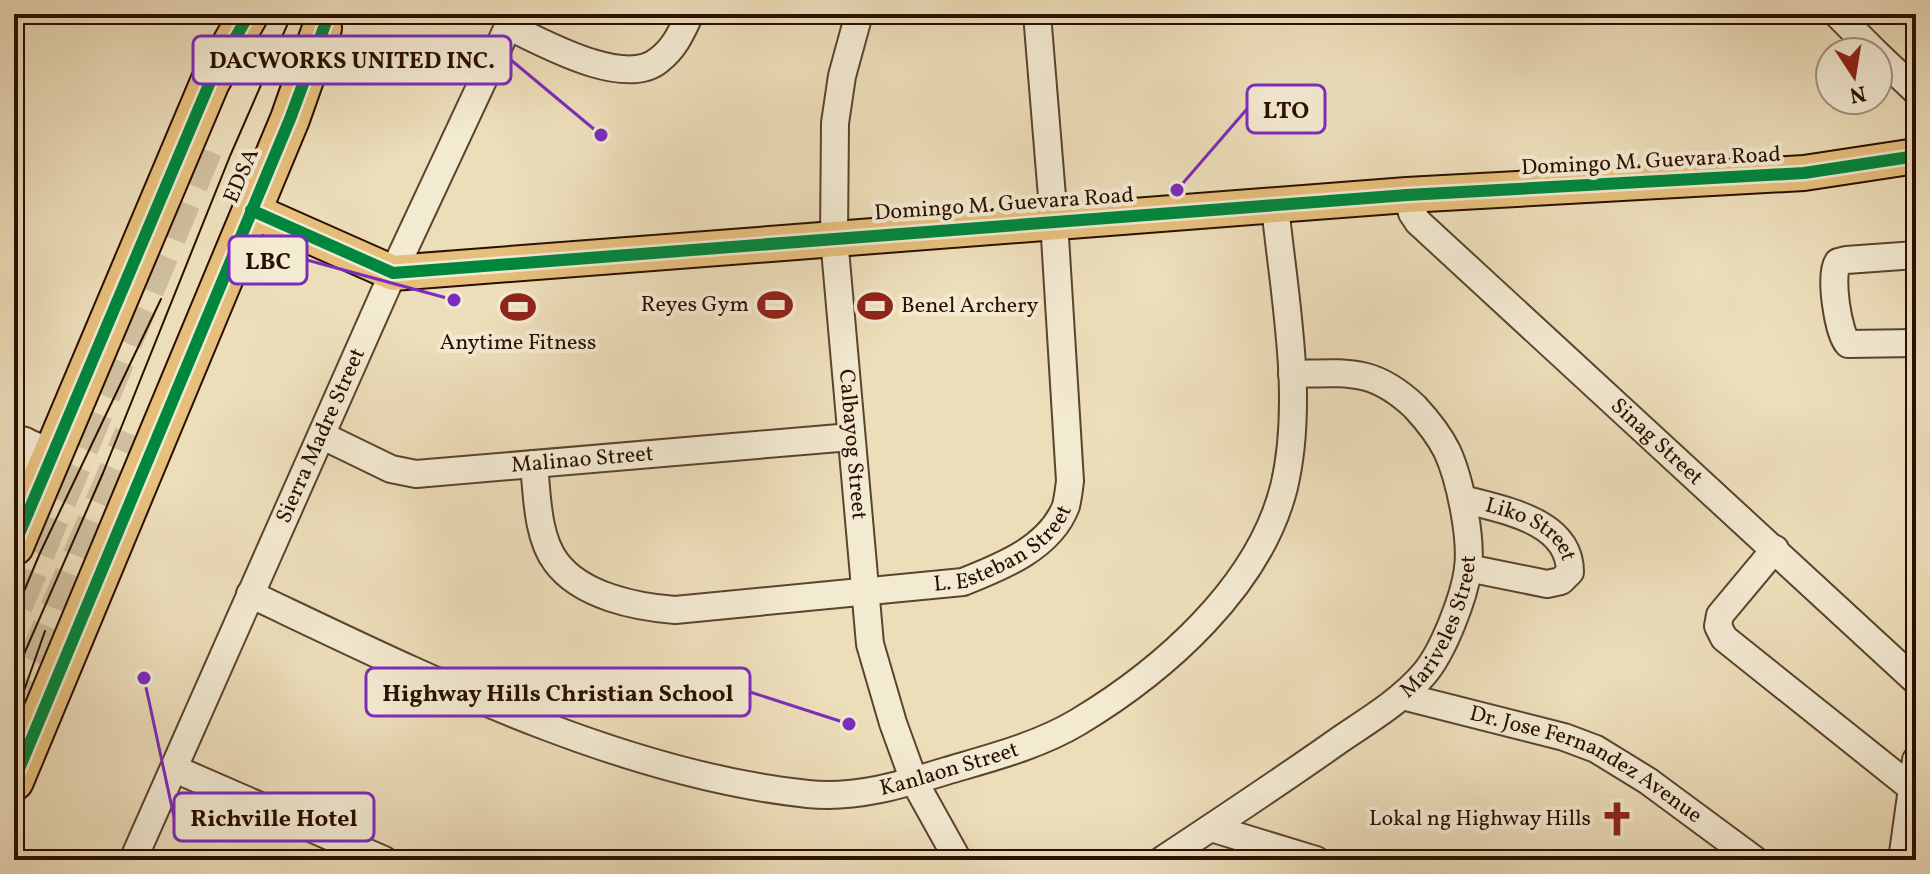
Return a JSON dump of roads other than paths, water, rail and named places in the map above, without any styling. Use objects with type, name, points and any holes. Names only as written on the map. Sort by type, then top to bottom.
[{"type":"highway","name":"EDSA","points":[[206,143],[228,90],[250,14]]},
{"type":"highway","points":[[14,546],[26,461],[210,82],[250,14]]},
{"type":"highway","name":"EDSA","points":[[133,435],[269,112],[326,21]]},
{"type":"highway","points":[[14,781],[290,119],[326,21]]},
{"type":"main road","name":"Domingo M. Guevara Road","points":[[251,210],[393,273],[1407,195],[1804,173],[1916,156]]},
{"type":"street","points":[[511,20],[585,61],[629,71],[657,63],[678,41],[690,14]]},
{"type":"street","name":"Calbayog Street","points":[[859,14],[842,76],[835,123],[834,238],[870,644],[914,781],[958,860]]},
{"type":"street","name":"L. Esteban Street","points":[[534,464],[546,542],[556,563],[600,595],[645,608],[675,610],[963,582],[1000,567],[1028,551],[1048,534],[1066,507],[1070,481],[1037,14]]},
{"type":"street","points":[[1837,14],[1858,36]]},
{"type":"street","name":"Sierra Madre Street","points":[[133,860],[393,273],[511,20]]},
{"type":"street","points":[[1894,71],[1916,91]]},
{"type":"street","name":"Sinag Street","points":[[1407,195],[1418,222],[1916,681]]},
{"type":"street","name":"Kanlaon Street","points":[[250,594],[382,657],[475,696],[574,736],[676,769],[809,794],[853,795],[914,781],[1028,745],[1076,724],[1148,674],[1187,640],[1236,582],[1273,521],[1286,477],[1291,433],[1292,374],[1275,206]]},
{"type":"street","points":[[1916,255],[1846,260],[1838,262],[1833,273],[1842,335],[1848,344],[1916,343]]},
{"type":"street","name":"Mariveles Street","points":[[1162,860],[1402,696],[1425,673],[1442,646],[1468,568],[1463,499],[1441,438],[1395,388],[1376,379],[1350,373],[1292,374]]},
{"type":"street","name":"Malinao Street","points":[[323,436],[391,469],[416,474],[851,437]]},
{"type":"street","name":"Liko Street","points":[[1463,499],[1528,518],[1562,544],[1570,562],[1570,572],[1561,581],[1547,584],[1468,568]]},
{"type":"street","points":[[1775,549],[1720,615],[1718,626],[1724,638],[1913,789]]},
{"type":"street","name":"Dr. Jose Fernandez Avenue","points":[[1402,696],[1564,737],[1596,749],[1648,781],[1755,860]]},
{"type":"street","points":[[1902,860],[1916,760]]},
{"type":"street","points":[[175,769],[384,860]]},
{"type":"street","points":[[1252,841],[1258,797]]},
{"type":"street","points":[[1211,828],[1316,860]]},
{"type":"tunnel","points":[[14,605],[206,143]]},
{"type":"tunnel","points":[[14,715],[133,435]]},
{"type":"tram line","points":[[14,677],[103,473],[230,156],[292,14]]},
{"type":"tram line","points":[[14,615],[40,553],[161,299]]},
{"type":"tram line","points":[[14,719],[45,631]]},
{"type":"place","name":"DACWORKS UNITED INC.","points":[[601,135]]},
{"type":"place","name":"LTO","points":[[1177,190]]},
{"type":"place","name":"LBC","points":[[454,300]]},
{"type":"place","name":"Reyes Gym","points":[[775,305]]},
{"type":"place","name":"Benel Archery","points":[[875,306]]},
{"type":"place","name":"Anytime Fitness","points":[[518,307]]},
{"type":"place","name":"Richville Hotel","points":[[144,678]]},
{"type":"place","name":"Highway Hills Christian School","points":[[849,724]]},
{"type":"place","name":"Lokal ng Highway Hills","points":[[1617,819]]}]
